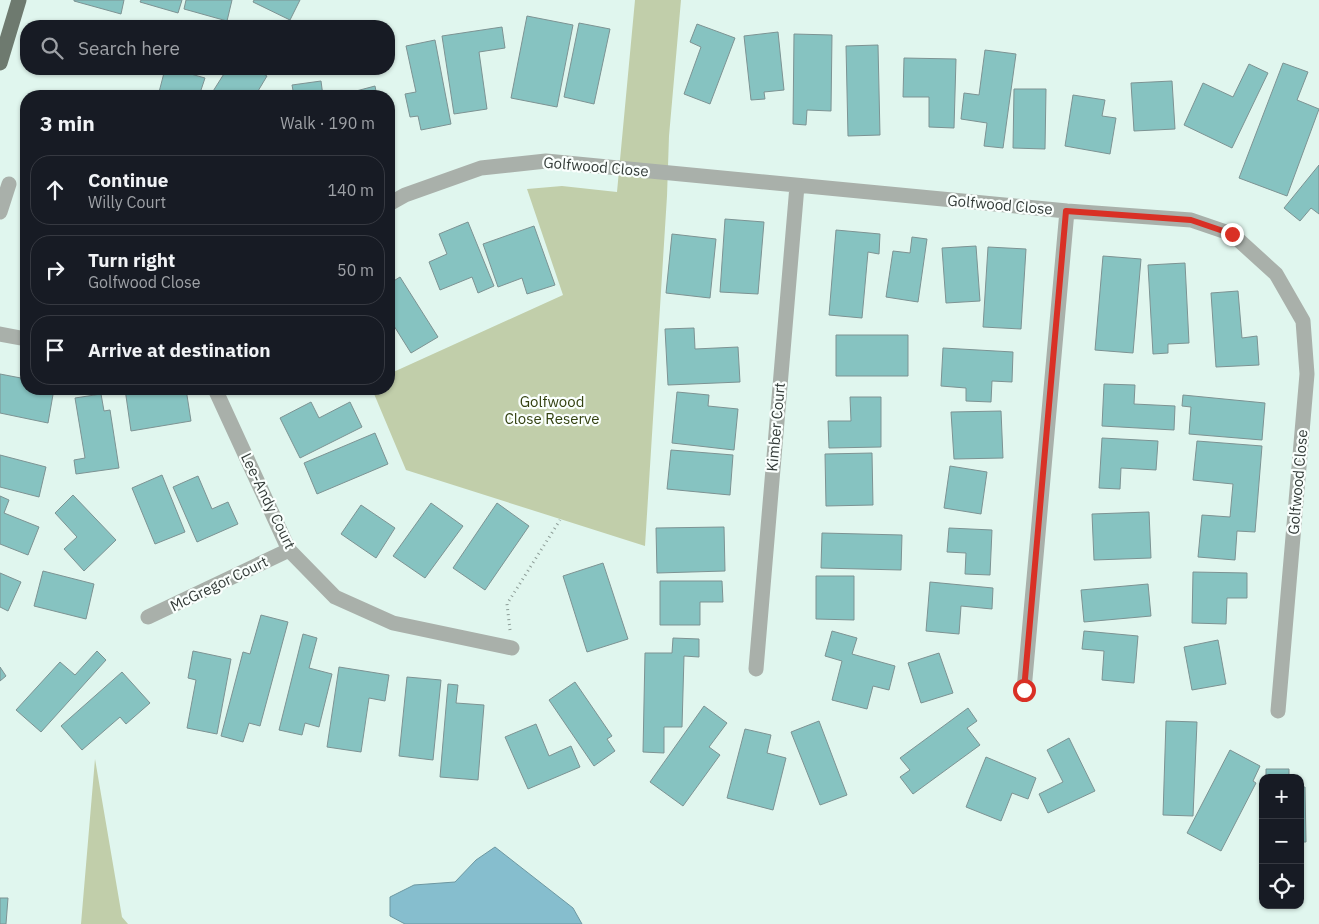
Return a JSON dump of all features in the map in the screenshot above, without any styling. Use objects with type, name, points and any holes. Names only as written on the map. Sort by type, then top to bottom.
[{"type":"main road","points":[[0,63],[19,0]]},
{"type":"street","name":"Golfwood Close","points":[[395,201],[405,195],[482,168],[546,161],[1066,211],[1191,220],[1232,234],[1276,274],[1303,321],[1307,374],[1278,711]]},
{"type":"street","points":[[0,212],[9,184]]},
{"type":"street","name":"Kimber Court","points":[[756,669],[797,186]]},
{"type":"street","points":[[1024,690],[1066,211]]},
{"type":"street","points":[[0,334],[20,338]]},
{"type":"street","name":"Lee-Andy Court","points":[[218,395],[289,550],[335,597],[393,623],[512,648]]},
{"type":"street","name":"McGregor Court","points":[[148,617],[289,550]]},
{"type":"path","points":[[512,648],[507,604],[560,520]]},
{"type":"green space","name":"Golfwood Close Reserve","points":[[635,0],[681,0],[669,136],[667,196],[645,546],[406,470],[375,395],[395,395],[395,371],[563,295],[527,189],[562,186],[617,192]]},
{"type":"green space","points":[[95,759],[122,917],[128,924],[81,924]]},
{"type":"water","points":[[495,847],[573,908],[582,924],[405,924],[390,916],[390,897],[414,885],[455,882],[476,860]]},
{"type":"building","points":[[74,0],[124,0],[121,14]]},
{"type":"building","points":[[141,0],[182,0],[178,13],[140,2]]},
{"type":"building","points":[[186,0],[232,0],[227,20],[184,9]]},
{"type":"building","points":[[254,0],[300,0],[290,20],[253,2]]},
{"type":"building","points":[[527,16],[573,25],[557,107],[511,98]]},
{"type":"building","points":[[579,23],[610,29],[594,104],[564,97]]},
{"type":"building","points":[[697,24],[735,38],[710,104],[684,94],[701,47],[690,42]]},
{"type":"building","points":[[502,27],[505,48],[479,52],[487,109],[454,114],[442,36]]},
{"type":"building","points":[[778,32],[784,90],[764,92],[765,99],[751,100],[744,36]]},
{"type":"building","points":[[794,34],[832,35],[831,111],[807,110],[806,125],[793,124]]},
{"type":"building","points":[[435,40],[451,124],[421,130],[418,116],[410,117],[405,94],[416,92],[406,46]]},
{"type":"building","points":[[878,45],[880,135],[848,136],[846,46]]},
{"type":"building","points":[[985,50],[1016,54],[1003,148],[984,146],[987,123],[961,119],[964,93],[979,95]]},
{"type":"building","points":[[904,58],[956,59],[954,128],[929,127],[929,97],[903,97]]},
{"type":"building","points":[[1283,63],[1308,72],[1297,100],[1319,109],[1287,196],[1239,178]]},
{"type":"building","points":[[1249,64],[1268,73],[1232,148],[1184,125],[1203,83],[1233,97]]},
{"type":"building","points":[[163,75],[194,75],[205,78],[201,90],[160,90]]},
{"type":"building","points":[[223,75],[267,76],[259,90],[214,90]]},
{"type":"building","points":[[321,81],[322,90],[293,90],[292,85]]},
{"type":"building","points":[[1172,81],[1175,129],[1134,131],[1131,83]]},
{"type":"building","points":[[375,86],[376,90],[360,90]]},
{"type":"building","points":[[1014,89],[1046,89],[1045,149],[1013,148]]},
{"type":"building","points":[[1073,95],[1105,100],[1102,116],[1116,118],[1110,154],[1065,146]]},
{"type":"building","points":[[1319,165],[1319,214],[1311,208],[1300,221],[1284,208]]},
{"type":"building","points":[[725,219],[764,222],[758,294],[720,292]]},
{"type":"building","points":[[468,222],[494,286],[478,293],[472,277],[440,290],[429,262],[447,254],[439,234]]},
{"type":"building","points":[[534,226],[555,285],[527,294],[522,278],[498,287],[483,244]]},
{"type":"building","points":[[836,230],[880,234],[879,254],[868,252],[862,318],[829,315]]},
{"type":"building","points":[[672,234],[716,239],[710,298],[666,293]]},
{"type":"building","points":[[912,237],[927,239],[918,302],[886,297],[893,251],[910,253]]},
{"type":"building","points":[[976,246],[980,301],[946,303],[942,248]]},
{"type":"building","points":[[988,247],[1026,249],[1021,329],[983,327]]},
{"type":"building","points":[[1103,256],[1141,259],[1133,353],[1095,350]]},
{"type":"building","points":[[1185,263],[1189,343],[1168,344],[1168,353],[1153,354],[1148,265]]},
{"type":"building","points":[[400,277],[438,337],[411,353],[395,328],[395,280]]},
{"type":"building","points":[[1238,291],[1242,338],[1257,336],[1259,365],[1216,367],[1211,293]]},
{"type":"building","points":[[694,328],[695,349],[738,347],[740,382],[668,385],[665,329]]},
{"type":"building","points":[[836,335],[908,335],[908,376],[836,376]]},
{"type":"building","points":[[943,348],[1013,352],[1012,382],[992,381],[991,402],[966,401],[966,388],[941,386]]},
{"type":"building","points":[[0,374],[20,378],[20,395],[53,395],[48,423],[0,413]]},
{"type":"building","points":[[1104,384],[1135,385],[1134,404],[1175,406],[1174,430],[1102,426]]},
{"type":"building","points":[[677,392],[709,395],[708,406],[738,409],[734,450],[672,443]]},
{"type":"building","points":[[101,395],[104,411],[110,410],[119,468],[76,474],[74,460],[85,458],[75,398]]},
{"type":"building","points":[[126,395],[187,395],[191,421],[131,431]]},
{"type":"building","points":[[1183,395],[1265,403],[1262,440],[1189,434],[1191,407],[1182,406]]},
{"type":"building","points":[[850,397],[881,397],[881,447],[829,448],[828,421],[851,421]]},
{"type":"building","points":[[311,402],[319,418],[350,402],[362,427],[300,458],[280,418]]},
{"type":"building","points":[[1001,411],[1003,458],[954,459],[951,412]]},
{"type":"building","points":[[375,433],[388,464],[317,494],[304,463]]},
{"type":"building","points":[[1102,438],[1158,441],[1156,470],[1121,468],[1120,489],[1099,488]]},
{"type":"building","points":[[1197,441],[1262,446],[1255,532],[1237,531],[1235,560],[1198,557],[1202,515],[1230,517],[1233,484],[1193,480]]},
{"type":"building","points":[[671,450],[733,455],[730,495],[667,489]]},
{"type":"building","points":[[872,453],[873,505],[826,506],[825,454]]},
{"type":"building","points":[[0,455],[46,467],[39,497],[0,487]]},
{"type":"building","points":[[950,466],[987,472],[981,514],[944,508]]},
{"type":"building","points":[[162,475],[185,532],[155,544],[132,488]]},
{"type":"building","points":[[198,476],[212,509],[228,502],[238,524],[197,542],[173,487]]},
{"type":"building","points":[[73,495],[116,540],[84,571],[64,549],[77,537],[55,513]]},
{"type":"building","points":[[0,496],[9,500],[4,513],[39,527],[28,555],[0,544]]},
{"type":"building","points":[[431,503],[463,526],[425,578],[393,556]]},
{"type":"building","points":[[497,503],[529,526],[485,590],[453,568]]},
{"type":"building","points":[[361,505],[395,528],[376,558],[341,534]]},
{"type":"building","points":[[1149,512],[1151,558],[1094,560],[1092,514]]},
{"type":"building","points":[[724,527],[725,571],[657,573],[656,528]]},
{"type":"building","points":[[949,528],[992,530],[990,575],[965,574],[966,553],[947,552]]},
{"type":"building","points":[[822,533],[902,535],[901,570],[821,568]]},
{"type":"building","points":[[603,563],[628,639],[587,652],[563,576]]},
{"type":"building","points":[[43,571],[94,584],[86,619],[34,606]]},
{"type":"building","points":[[1193,572],[1247,573],[1247,598],[1227,598],[1226,624],[1192,623]]},
{"type":"building","points":[[0,573],[21,582],[8,611],[0,607]]},
{"type":"building","points":[[816,576],[854,576],[854,620],[816,619]]},
{"type":"building","points":[[660,581],[722,581],[723,602],[700,602],[700,625],[660,625]]},
{"type":"building","points":[[930,582],[993,588],[992,609],[961,606],[959,634],[926,631]]},
{"type":"building","points":[[1148,584],[1151,616],[1084,622],[1081,590]]},
{"type":"building","points":[[261,615],[288,622],[260,726],[249,723],[243,742],[221,736],[243,652],[250,654]]},
{"type":"building","points":[[832,631],[857,638],[852,654],[895,666],[889,690],[873,686],[867,709],[832,700],[842,661],[825,656]]},
{"type":"building","points":[[1084,631],[1138,636],[1134,683],[1102,680],[1104,651],[1082,649]]},
{"type":"building","points":[[303,634],[317,638],[309,668],[332,674],[319,727],[305,723],[302,735],[279,730]]},
{"type":"building","points":[[673,638],[699,639],[699,657],[684,656],[682,727],[664,727],[664,753],[643,752],[645,653],[672,653]]},
{"type":"building","points":[[1218,640],[1226,684],[1192,690],[1184,647]]},
{"type":"building","points":[[97,651],[106,660],[41,732],[16,710],[60,662],[75,675]]},
{"type":"building","points":[[193,651],[231,659],[217,734],[187,728],[196,680],[188,678]]},
{"type":"building","points":[[939,653],[953,693],[921,703],[908,663]]},
{"type":"building","points":[[0,667],[6,676],[0,681]]},
{"type":"building","points":[[339,667],[389,675],[385,701],[369,698],[361,752],[327,747]]},
{"type":"building","points":[[122,672],[150,703],[126,724],[120,717],[82,750],[61,726]]},
{"type":"building","points":[[407,677],[441,680],[433,760],[399,756]]},
{"type":"building","points":[[575,682],[612,736],[607,739],[615,751],[594,766],[549,700]]},
{"type":"building","points":[[448,684],[458,685],[456,703],[484,705],[478,780],[440,777]]},
{"type":"building","points":[[704,706],[727,723],[709,747],[720,755],[683,806],[650,782]]},
{"type":"building","points":[[968,708],[977,721],[967,728],[980,745],[913,794],[900,777],[910,770],[900,758]]},
{"type":"building","points":[[819,721],[847,795],[820,805],[791,732]]},
{"type":"building","points":[[1166,721],[1197,722],[1193,816],[1163,815]]},
{"type":"building","points":[[536,724],[549,756],[571,746],[580,767],[528,789],[505,737]]},
{"type":"building","points":[[745,729],[771,735],[767,753],[786,758],[773,810],[727,798]]},
{"type":"building","points":[[1069,738],[1095,791],[1048,813],[1039,794],[1063,782],[1047,750]]},
{"type":"building","points":[[1230,750],[1260,766],[1253,781],[1256,783],[1221,851],[1187,833]]},
{"type":"building","points":[[986,757],[1036,778],[1028,799],[1012,793],[1001,821],[966,807]]},
{"type":"building","points":[[1266,769],[1289,769],[1289,774],[1266,774]]},
{"type":"building","points":[[1304,787],[1305,787],[1306,842],[1304,842]]},
{"type":"building","points":[[0,898],[8,898],[6,924],[0,924]]},
{"type":"route","points":[[1024,690],[1066,211],[1191,220],[1232,234]]}]
